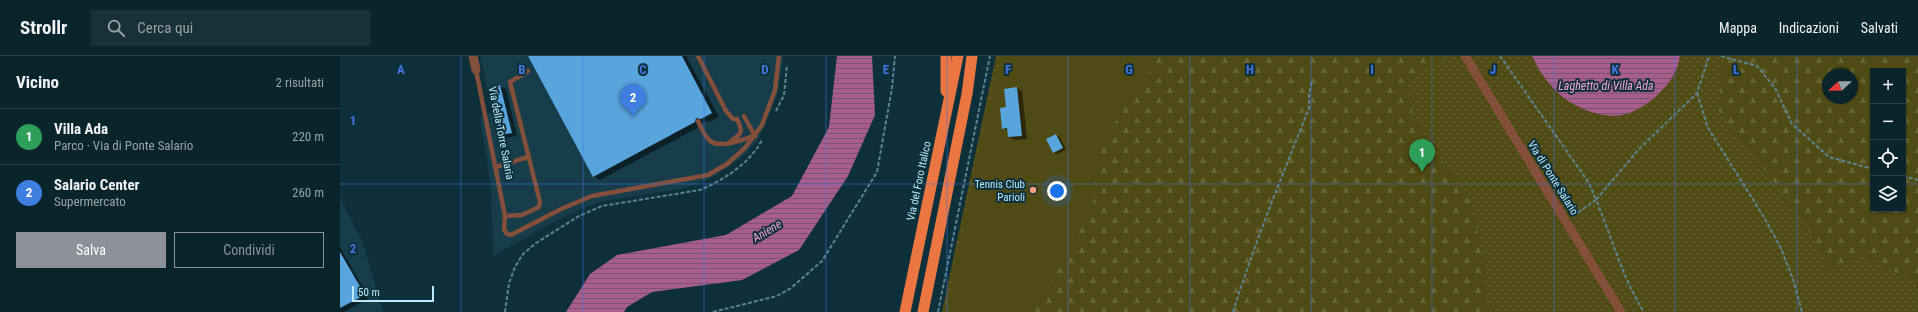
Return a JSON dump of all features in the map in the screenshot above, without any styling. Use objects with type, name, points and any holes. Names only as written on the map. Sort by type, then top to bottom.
[{"type":"highway","points":[[946,56],[947,113]]},
{"type":"highway","name":"Via del Foro Italico","points":[[905,312],[958,56]]},
{"type":"highway","points":[[923,312],[967,94],[972,56]]},
{"type":"highway","points":[[967,94],[979,56]]},
{"type":"street","name":"Via della Torre Salaria","points":[[473,56],[476,70]]},
{"type":"street","name":"Via di Ponte Salario","points":[[1465,56],[1621,312]]},
{"type":"lane","points":[[698,56],[726,111],[733,119],[737,119],[742,129],[741,133],[730,142]]},
{"type":"lane","points":[[698,121],[708,139],[713,144],[721,145],[755,136],[762,125],[776,90],[779,56]]},
{"type":"lane","name":"Via della Torre Salaria","points":[[476,70],[505,216],[504,230],[507,234],[511,235],[561,209],[592,196],[708,175],[727,164],[745,148],[755,136]]},
{"type":"lane","points":[[505,216],[522,215],[539,207],[540,202],[510,82],[528,71]]},
{"type":"lane","points":[[744,116],[755,136]]},
{"type":"lane","points":[[496,166],[528,157]]},
{"type":"path","points":[[713,312],[777,296],[791,288],[822,261],[877,172],[892,88],[894,56]]},
{"type":"path","points":[[938,312],[990,56]]},
{"type":"path","points":[[1500,56],[1589,183],[1620,262],[1636,299],[1644,312]]},
{"type":"path","points":[[1571,217],[1596,200],[1638,150],[1697,93],[1709,56]]},
{"type":"path","points":[[1721,56],[1758,66],[1776,88],[1792,124],[1829,157],[1870,168]]},
{"type":"path","points":[[1233,312],[1267,211],[1309,108],[1309,95],[1312,81]]},
{"type":"path","points":[[1697,93],[1708,128],[1762,214],[1780,246],[1793,279],[1802,312]]},
{"type":"path","points":[[1906,177],[1918,180]]},
{"type":"shaded area","points":[[480,56],[783,56],[783,61],[778,94],[759,138],[745,155],[717,175],[686,188],[600,202],[578,210],[556,221],[493,256],[491,187],[480,117],[492,112]]},
{"type":"shaded area","points":[[340,197],[363,243],[383,312],[340,312]]},
{"type":"green space","points":[[996,56],[1918,56],[1918,312],[942,312]]},
{"type":"green space","name":"Tennis Club Parioli","points":[[1001,56],[1159,56],[1100,144],[1092,208],[1045,293],[1028,312],[946,312],[974,173]]},
{"type":"green space","points":[[1159,56],[1453,56],[1424,69],[1408,80],[1412,112],[1436,152],[1467,193],[1480,240],[1488,308],[1496,312],[1028,312],[1045,293],[1092,208],[1100,144]]},
{"type":"green space","points":[[1724,56],[1918,56],[1918,283],[1863,256],[1830,269],[1802,218],[1718,110]]},
{"type":"water","name":"Aniene","points":[[837,56],[872,56],[875,115],[848,176],[799,250],[742,280],[652,292],[627,307],[624,312],[566,312],[590,274],[617,255],[726,235],[792,196],[829,127]]},
{"type":"water","name":"Laghetto di Villa Ada","points":[[1532,56],[1680,56],[1674,74],[1658,95],[1637,110],[1618,116],[1609,116],[1579,107],[1562,97],[1546,79]]},
{"type":"building","points":[[528,56],[682,56],[712,113],[701,119],[696,118],[695,122],[593,177]]},
{"type":"building","points":[[500,85],[512,133],[500,135],[489,88]]},
{"type":"building","points":[[1017,87],[1022,136],[1008,137],[1007,128],[1002,129],[1000,108],[1006,107],[1004,89]]},
{"type":"building","points":[[1056,134],[1063,148],[1053,153],[1046,139]]},
{"type":"building","points":[[340,252],[365,295],[340,308]]},
{"type":"place","name":"Salario Center","points":[[633,117]]},
{"type":"place","name":"Villa Ada","points":[[1422,172]]},
{"type":"place","name":"Tennis Club Parioli","points":[[1033,190]]}]
